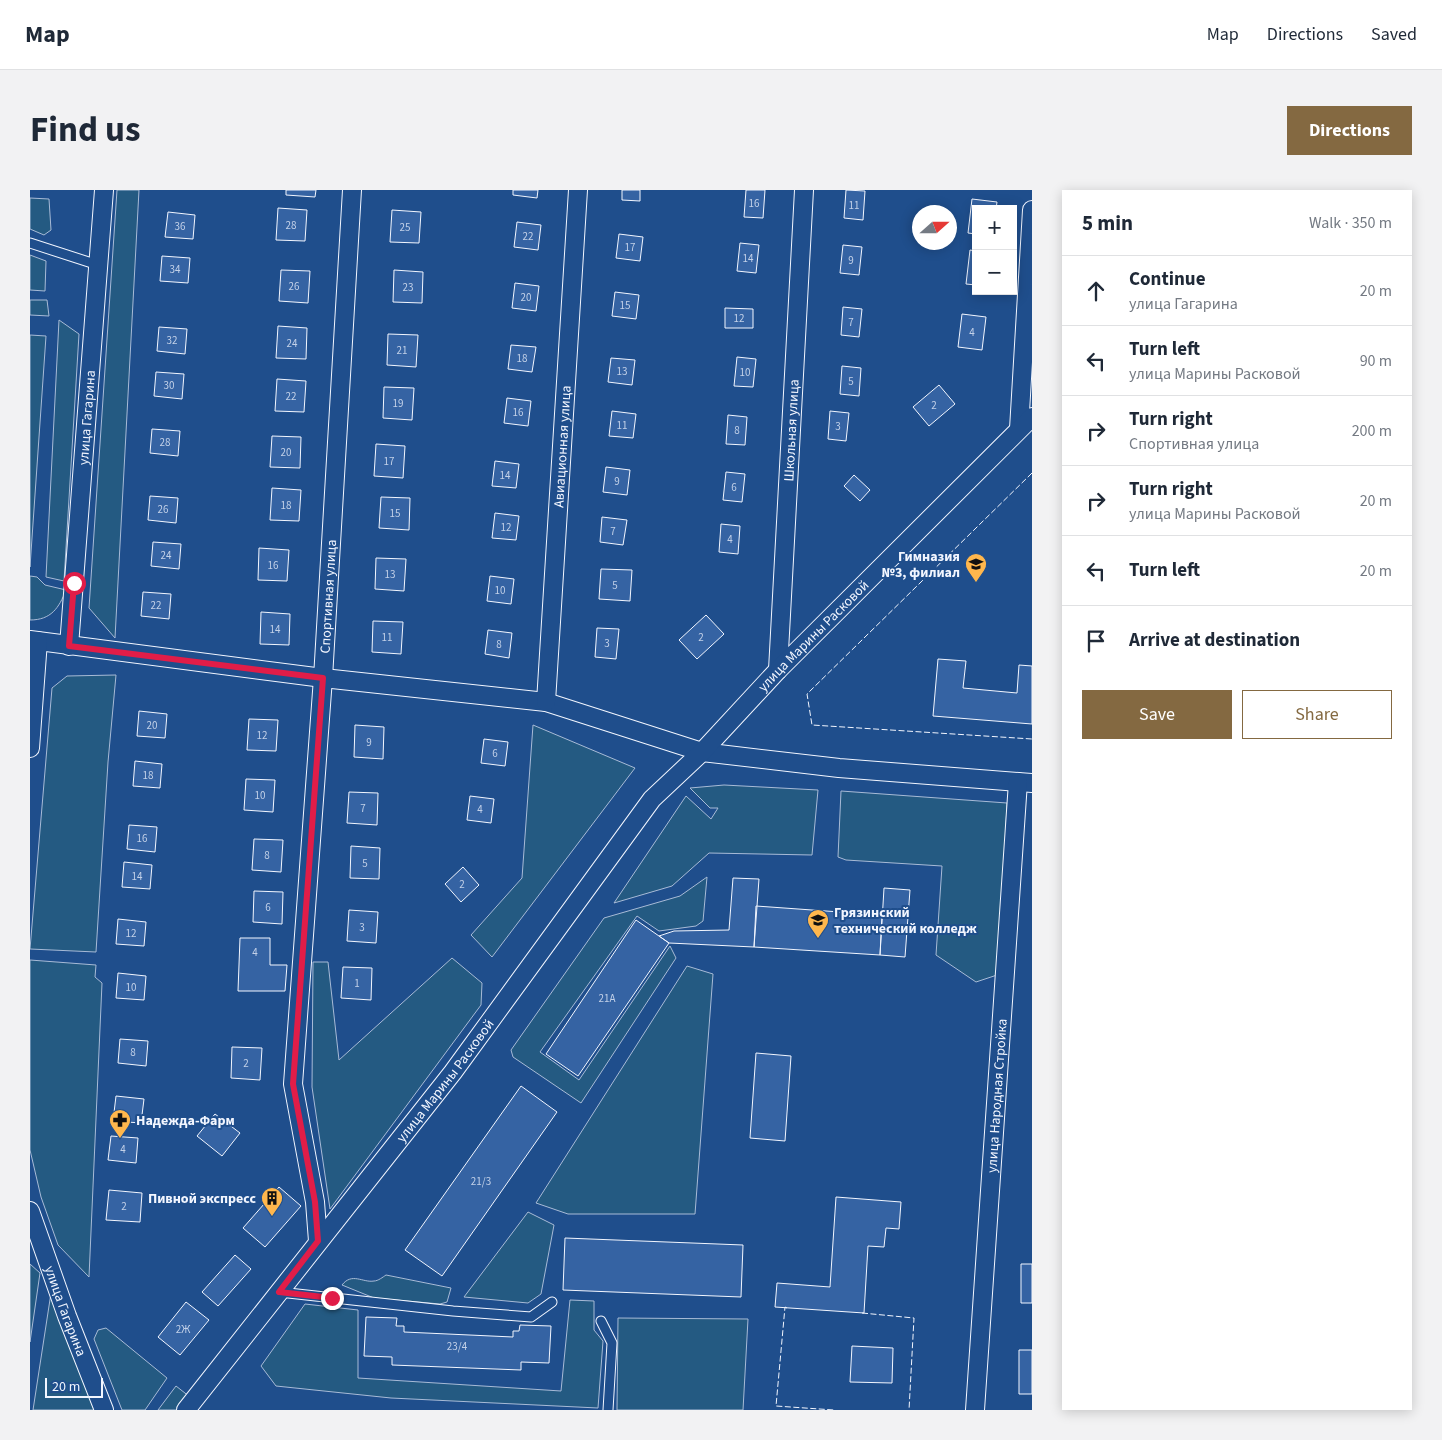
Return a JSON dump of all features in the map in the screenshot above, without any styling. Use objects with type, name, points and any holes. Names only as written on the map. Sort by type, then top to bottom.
[{"type":"street","name":"улица Гагарина","points":[[69,646],[104,190]]},
{"type":"street","name":"Спортивная улица","points":[[318,1241],[315,1202],[293,1084],[323,678],[352,190]]},
{"type":"street","name":"Авиационная улица","points":[[546,702],[578,190]]},
{"type":"street","name":"Школьная улица","points":[[778,670],[804,190]]},
{"type":"street","points":[[1019,429],[1032,210]]},
{"type":"street","name":"улица Марины Расковой","points":[[186,1410],[453,1072],[652,799],[702,752],[778,670],[1032,417]]},
{"type":"street","points":[[30,748],[34,641],[323,678],[546,702],[702,752],[839,768],[1025,782]]},
{"type":"street","name":"улица Народная Стройка","points":[[975,1410],[1025,782]]},
{"type":"street","name":"улица Гагарина","points":[[30,1212],[67,1316],[104,1410]]},
{"type":"lane","points":[[30,243],[98,265]]},
{"type":"lane","points":[[279,1292],[453,1311],[531,1316],[552,1302]]},
{"type":"lane","points":[[601,1321],[612,1343],[608,1410]]},
{"type":"shaded area","points":[[117,190],[139,190],[115,638],[89,608]]},
{"type":"shaded area","points":[[30,198],[49,199],[51,230],[44,235],[30,229]]},
{"type":"shaded area","points":[[30,255],[46,261],[45,291],[30,290]]},
{"type":"shaded area","points":[[30,300],[47,300],[49,316],[30,315]]},
{"type":"shaded area","points":[[59,320],[79,334],[64,581],[46,577]]},
{"type":"shaded area","points":[[30,335],[46,336],[30,567]]},
{"type":"shaded area","points":[[30,576],[37,577],[45,585],[66,590],[57,607],[44,618],[30,620]]},
{"type":"shaded area","points":[[116,675],[108,762],[96,952],[30,949],[52,688],[67,676]]},
{"type":"shaded area","points":[[533,725],[635,768],[492,957],[471,935],[522,878]]},
{"type":"shaded area","points":[[724,785],[818,790],[812,855],[709,853],[672,886],[614,903],[686,796],[711,819],[718,808],[710,808],[690,788]]},
{"type":"shaded area","points":[[841,791],[1007,803],[1000,974],[976,982],[936,955],[942,866],[846,860],[838,857]]},
{"type":"shaded area","points":[[707,877],[703,921],[696,926],[659,931],[637,916],[540,1052],[579,1080],[670,946],[676,958],[581,1103],[513,1057],[511,1050],[604,918],[680,896]]},
{"type":"shaded area","points":[[452,958],[482,983],[481,1005],[330,1209],[312,1087],[313,962],[328,962],[339,1060]]},
{"type":"shaded area","points":[[30,960],[96,965],[95,977],[102,983],[89,1277],[58,1245],[41,1197],[30,1150]]},
{"type":"shaded area","points":[[687,966],[713,974],[695,1214],[568,1214],[536,1203]]},
{"type":"shaded area","points":[[528,1212],[554,1225],[541,1294],[528,1303],[464,1297]]},
{"type":"shaded area","points":[[30,1264],[40,1273],[30,1342]]},
{"type":"shaded area","points":[[386,1275],[451,1288],[447,1302],[440,1304],[374,1298],[342,1285],[350,1279],[376,1281]]},
{"type":"shaded area","points":[[51,1293],[94,1410],[33,1410]]},
{"type":"shaded area","points":[[570,1300],[594,1301],[594,1330],[603,1341],[598,1408],[391,1398],[276,1386],[261,1366],[305,1304],[358,1310],[358,1378],[561,1391]]},
{"type":"shaded area","points":[[618,1318],[748,1319],[743,1410],[617,1410]]},
{"type":"shaded area","points":[[106,1328],[167,1378],[145,1410],[122,1410],[94,1339],[98,1330]]},
{"type":"shaded area","points":[[176,1386],[190,1397],[182,1410],[158,1410]]},
{"type":"building","points":[[286,190],[316,190],[315,197],[286,195]]},
{"type":"building","points":[[513,190],[538,190],[537,198],[513,195]]},
{"type":"building","points":[[622,190],[640,190],[640,201],[622,200]]},
{"type":"building","points":[[746,190],[765,190],[763,218],[744,217]]},
{"type":"building","points":[[846,190],[865,191],[863,220],[844,218]]},
{"type":"building","points":[[972,199],[997,202],[997,205],[972,205],[972,234],[968,233]]},
{"type":"building","points":[[278,208],[307,210],[305,241],[276,240]]},
{"type":"building","points":[[392,210],[421,212],[419,243],[390,242]]},
{"type":"building","points":[[168,212],[195,215],[193,239],[165,237]]},
{"type":"building","points":[[517,222],[541,225],[538,250],[514,247]]},
{"type":"building","points":[[619,234],[643,237],[640,261],[616,258]]},
{"type":"building","points":[[740,243],[759,245],[756,273],[737,271]]},
{"type":"building","points":[[843,245],[862,247],[859,275],[840,273]]},
{"type":"building","points":[[970,250],[972,250],[972,285],[966,284]]},
{"type":"building","points":[[162,256],[190,258],[188,283],[160,281]]},
{"type":"building","points":[[281,270],[310,271],[308,303],[279,301]]},
{"type":"building","points":[[394,270],[423,272],[422,303],[393,302]]},
{"type":"building","points":[[515,283],[539,286],[536,311],[512,308]]},
{"type":"building","points":[[615,292],[639,295],[636,319],[612,316]]},
{"type":"building","points":[[843,307],[862,309],[859,337],[841,335]]},
{"type":"building","points":[[725,308],[753,309],[753,328],[725,328]]},
{"type":"building","points":[[962,314],[986,317],[982,350],[958,347]]},
{"type":"building","points":[[278,326],[307,328],[306,359],[276,358]]},
{"type":"building","points":[[159,327],[187,329],[185,354],[157,351]]},
{"type":"building","points":[[388,334],[418,335],[416,367],[387,365]]},
{"type":"building","points":[[511,345],[536,347],[532,372],[508,369]]},
{"type":"building","points":[[737,357],[756,359],[753,387],[734,386]]},
{"type":"building","points":[[611,358],[635,360],[632,385],[608,382]]},
{"type":"building","points":[[842,366],[861,368],[859,396],[840,394]]},
{"type":"building","points":[[156,372],[184,374],[182,399],[154,396]]},
{"type":"building","points":[[277,379],[306,381],[304,412],[275,411]]},
{"type":"building","points":[[939,385],[955,404],[929,426],[913,407]]},
{"type":"building","points":[[384,387],[414,388],[412,420],[383,418]]},
{"type":"building","points":[[507,398],[531,401],[528,426],[504,423]]},
{"type":"building","points":[[612,411],[636,414],[633,438],[609,436]]},
{"type":"building","points":[[830,411],[849,413],[846,441],[828,439]]},
{"type":"building","points":[[728,415],[747,417],[745,445],[726,444]]},
{"type":"building","points":[[152,429],[180,431],[178,456],[150,453]]},
{"type":"building","points":[[272,436],[301,437],[300,468],[270,467]]},
{"type":"building","points":[[376,444],[405,446],[403,478],[374,476]]},
{"type":"building","points":[[495,461],[519,464],[516,488],[492,486]]},
{"type":"building","points":[[606,467],[630,470],[627,495],[603,492]]},
{"type":"building","points":[[726,472],[745,474],[742,502],[723,500]]},
{"type":"building","points":[[854,475],[870,490],[860,501],[844,486]]},
{"type":"building","points":[[272,488],[301,490],[299,521],[270,520]]},
{"type":"building","points":[[150,496],[178,498],[176,523],[148,520]]},
{"type":"building","points":[[381,497],[410,498],[409,530],[379,528]]},
{"type":"building","points":[[495,513],[519,516],[516,540],[492,538]]},
{"type":"building","points":[[602,517],[627,520],[623,545],[600,542]]},
{"type":"building","points":[[721,524],[740,526],[738,554],[719,552]]},
{"type":"building","points":[[153,542],[181,544],[179,569],[151,566]]},
{"type":"building","points":[[259,548],[289,550],[287,581],[258,580]]},
{"type":"building","points":[[376,558],[406,559],[404,591],[375,589]]},
{"type":"building","points":[[601,569],[632,570],[630,601],[599,599]]},
{"type":"building","points":[[490,576],[514,579],[511,604],[487,601]]},
{"type":"building","points":[[143,592],[171,594],[169,619],[141,616]]},
{"type":"building","points":[[261,612],[290,614],[289,645],[260,644]]},
{"type":"building","points":[[706,615],[724,634],[697,659],[679,640]]},
{"type":"building","points":[[373,621],[403,622],[401,654],[372,652]]},
{"type":"building","points":[[597,628],[619,629],[616,659],[595,657]]},
{"type":"building","points":[[488,630],[512,633],[509,658],[485,654]]},
{"type":"building","points":[[938,659],[966,661],[963,688],[1017,693],[1019,665],[1032,666],[1032,724],[933,716]]},
{"type":"building","points":[[139,711],[167,714],[165,738],[137,736]]},
{"type":"building","points":[[249,719],[278,720],[276,751],[247,750]]},
{"type":"building","points":[[355,725],[384,727],[383,759],[354,757]]},
{"type":"building","points":[[484,739],[508,742],[505,766],[481,763]]},
{"type":"building","points":[[135,761],[162,764],[160,788],[133,786]]},
{"type":"building","points":[[246,779],[275,780],[273,812],[244,810]]},
{"type":"building","points":[[349,792],[378,793],[377,825],[347,823]]},
{"type":"building","points":[[470,796],[494,799],[491,823],[467,820]]},
{"type":"building","points":[[129,825],[157,827],[155,852],[127,849]]},
{"type":"building","points":[[254,839],[283,840],[281,872],[252,870]]},
{"type":"building","points":[[351,846],[380,848],[379,879],[350,878]]},
{"type":"building","points":[[124,862],[152,865],[150,889],[122,887]]},
{"type":"building","points":[[463,867],[479,885],[461,902],[445,884]]},
{"type":"building","points":[[733,878],[759,879],[754,947],[669,943],[659,936],[674,931],[729,930]]},
{"type":"building","points":[[884,888],[910,890],[905,957],[880,955]]},
{"type":"building","points":[[254,891],[283,892],[282,924],[253,922]]},
{"type":"building","name":"Грязинский технический колледж","points":[[756,906],[882,915],[880,955],[754,947]]},
{"type":"building","points":[[349,910],[378,912],[376,943],[347,941]]},
{"type":"building","points":[[118,919],[146,922],[144,946],[116,944]]},
{"type":"building","points":[[636,920],[669,943],[578,1076],[546,1054]]},
{"type":"building","points":[[240,938],[270,938],[270,965],[287,965],[285,991],[238,991]]},
{"type":"building","points":[[343,967],[372,968],[371,1000],[341,998]]},
{"type":"building","points":[[118,973],[146,976],[144,1000],[116,998]]},
{"type":"building","points":[[120,1039],[148,1041],[146,1066],[118,1063]]},
{"type":"building","points":[[232,1047],[262,1048],[260,1080],[231,1078]]},
{"type":"building","points":[[756,1053],[791,1056],[785,1141],[750,1138]]},
{"type":"building","points":[[521,1086],[557,1112],[442,1276],[405,1250]]},
{"type":"building","points":[[116,1096],[144,1099],[141,1123],[113,1121]]},
{"type":"building","points":[[215,1114],[240,1133],[222,1156],[197,1136]]},
{"type":"building","points":[[111,1136],[138,1138],[136,1163],[108,1160]]},
{"type":"building","name":"Пивной экспресс","points":[[279,1187],[301,1206],[265,1247],[243,1228]]},
{"type":"building","points":[[109,1190],[142,1193],[140,1222],[106,1220]]},
{"type":"building","points":[[836,1197],[901,1202],[899,1229],[886,1228],[884,1247],[868,1246],[864,1313],[775,1307],[777,1283],[830,1287]]},
{"type":"building","points":[[565,1238],[743,1245],[741,1297],[563,1290]]},
{"type":"building","points":[[235,1255],[251,1269],[218,1306],[202,1292]]},
{"type":"building","points":[[1021,1264],[1032,1264],[1032,1303],[1021,1303]]},
{"type":"building","points":[[186,1302],[209,1320],[180,1355],[158,1337]]},
{"type":"building","points":[[366,1317],[397,1318],[396,1326],[404,1326],[404,1332],[513,1337],[513,1331],[519,1331],[520,1325],[551,1326],[549,1363],[521,1362],[521,1370],[392,1365],[392,1357],[364,1356]]},
{"type":"building","points":[[852,1346],[893,1348],[892,1383],[850,1382]]},
{"type":"building","points":[[1019,1350],[1032,1350],[1032,1394],[1019,1394]]},
{"type":"fence","points":[[1032,473],[807,694],[812,725],[1032,739]]},
{"type":"fence","points":[[787,1308],[785,1307],[776,1406],[834,1410]]},
{"type":"fence","points":[[862,1313],[914,1318],[909,1410]]},
{"type":"place","name":"Гимназия №3, филиал","points":[[976,583]]},
{"type":"place","name":"Грязинский технический колледж","points":[[818,939]]},
{"type":"place","name":"Надежда-Фарм","points":[[120,1139]]},
{"type":"place","name":"Пивной экспресс","points":[[272,1217]]},
{"type":"route","points":[[74,583],[69,646],[323,678],[293,1084],[315,1202],[318,1241],[279,1292],[332,1298]]}]
